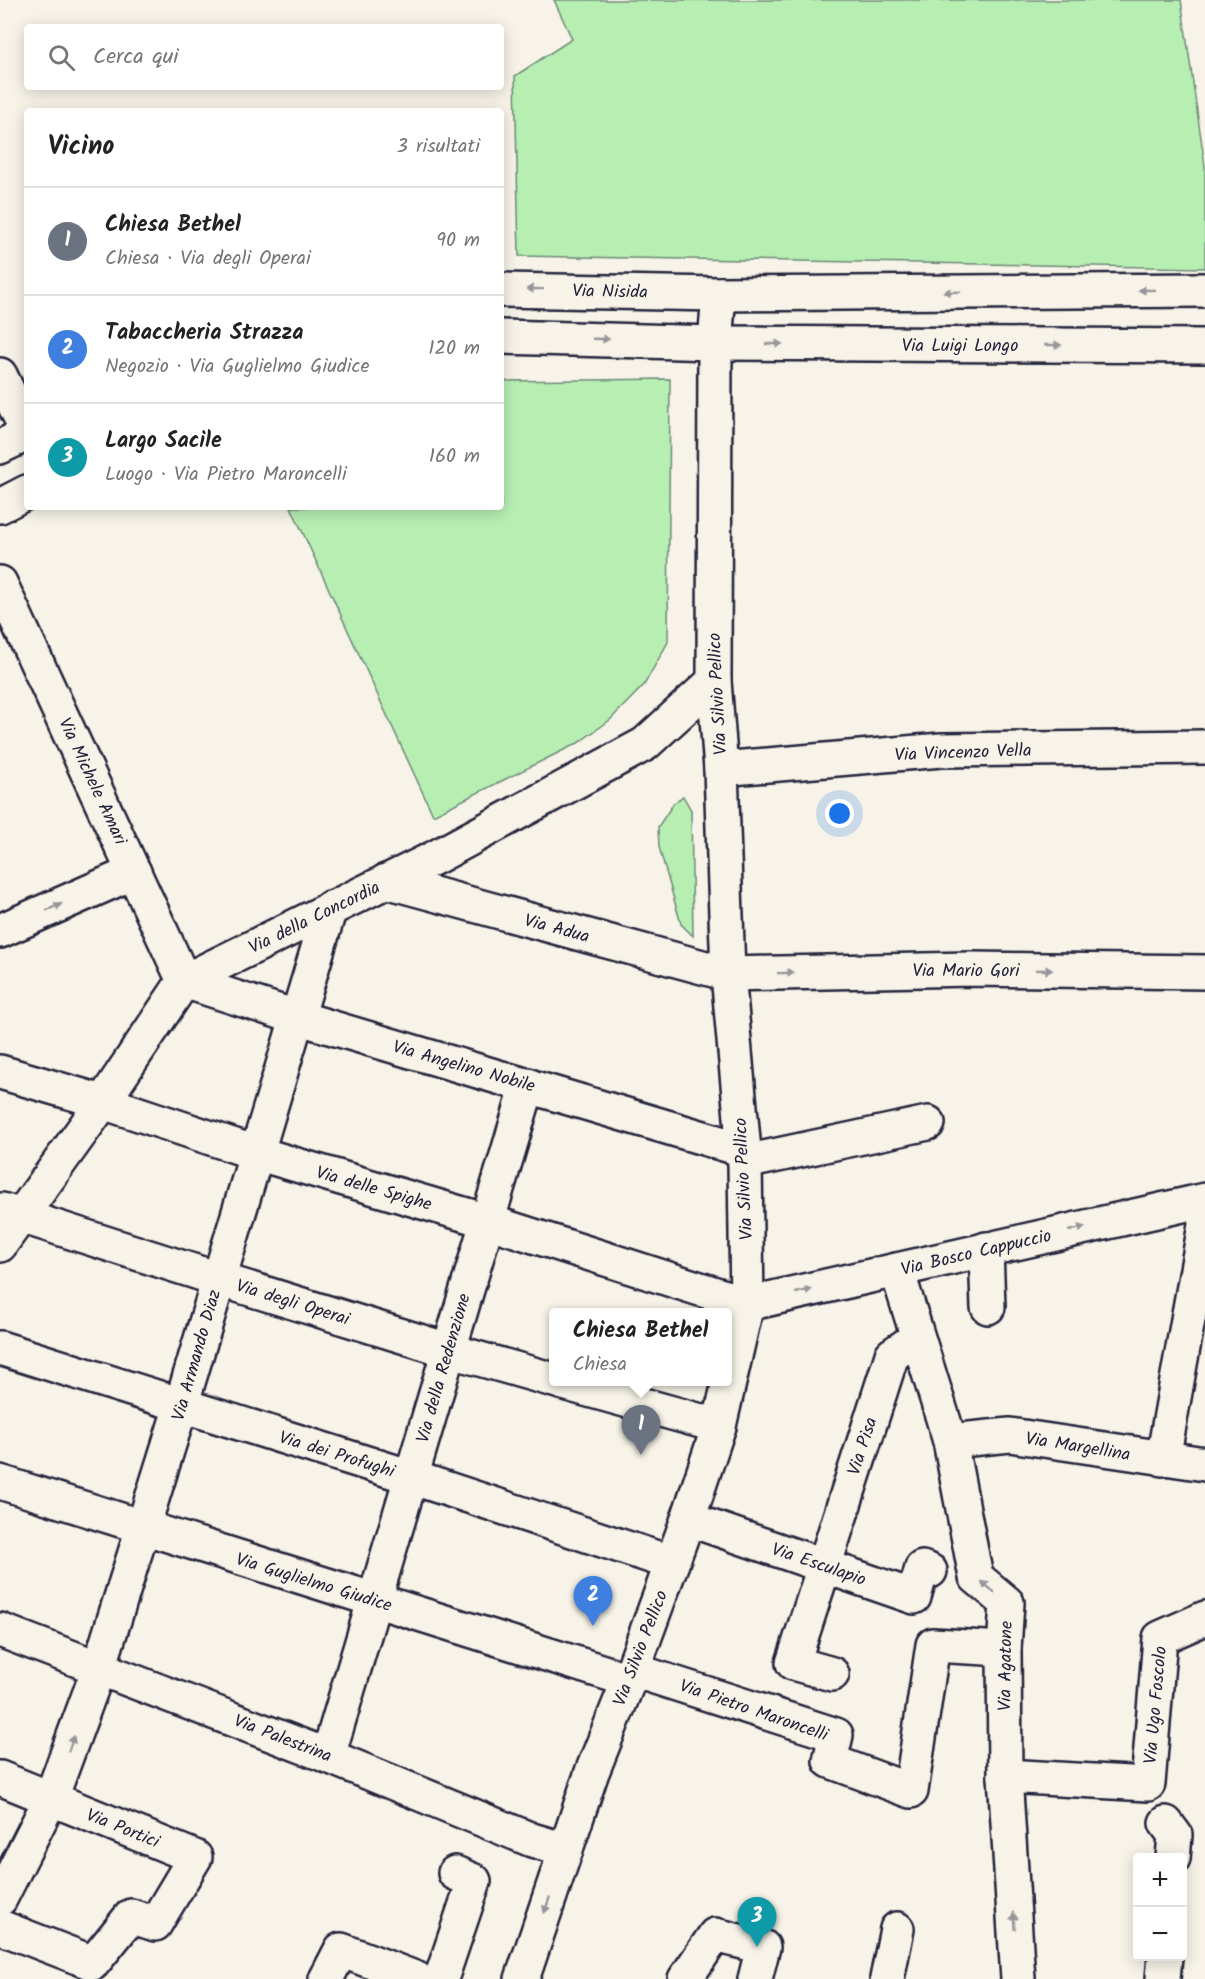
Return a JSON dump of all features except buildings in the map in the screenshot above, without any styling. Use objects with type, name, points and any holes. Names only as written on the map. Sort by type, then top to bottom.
[{"type":"street","name":"Via Nisida","points":[[504,290],[719,294]]},
{"type":"street","points":[[719,294],[1205,290]]},
{"type":"street","name":"Via Silvio Pellico","points":[[719,294],[715,343],[714,681],[721,769],[728,974],[745,1156],[747,1304],[732,1369]]},
{"type":"street","points":[[504,337],[715,343]]},
{"type":"street","name":"Via Luigi Longo","points":[[715,343],[1205,346]]},
{"type":"street","points":[[0,375],[24,427]]},
{"type":"street","points":[[0,447],[24,435]]},
{"type":"street","points":[[0,506],[24,494]]},
{"type":"street","name":"Via Michele Amari","points":[[0,583],[184,981]]},
{"type":"street","name":"Via della Concordia","points":[[0,1245],[11,1213],[102,1102],[184,981],[436,857],[645,744],[714,681]]},
{"type":"street","name":"Via Vincenzo Vella","points":[[721,769],[941,750],[1205,747]]},
{"type":"street","points":[[0,931],[134,872]]},
{"type":"street","name":"Via Adua","points":[[386,881],[728,974]]},
{"type":"street","name":"Via Armando Diaz","points":[[0,1899],[51,1798],[99,1668],[181,1406],[330,908]]},
{"type":"street","name":"Via Mario Gori","points":[[728,974],[971,969],[1205,972]]},
{"type":"street","name":"Via Angelino Nobile","points":[[184,981],[296,1017],[528,1085],[745,1156]]},
{"type":"street","name":"Via delle Spighe","points":[[0,1072],[102,1102],[256,1153],[487,1221],[747,1304]]},
{"type":"street","name":"Via della Redenzione","points":[[328,1755],[528,1085]]},
{"type":"street","points":[[745,1156],[928,1123]]},
{"type":"street","name":"Via Bosco Cappuccio","points":[[747,1304],[1205,1200]]},
{"type":"street","name":"Via degli Operai","points":[[11,1213],[448,1350],[549,1379]]},
{"type":"street","points":[[1163,1459],[1205,1225]]},
{"type":"street","points":[[986,1249],[988,1307]]},
{"type":"street","name":"Via Agatone","points":[[897,1270],[916,1338],[950,1441],[976,1577],[1006,1603],[1005,1776],[1018,1979]]},
{"type":"street","name":"Via Pisa","points":[[832,1674],[793,1663],[892,1355],[916,1338]]},
{"type":"street","name":"Via dei Profughi","points":[[0,1348],[411,1477],[672,1563]]},
{"type":"street","points":[[574,1386],[719,1426]]},
{"type":"street","name":"Via Silvio Pellico","points":[[522,1979],[592,1772],[631,1675],[688,1519],[719,1426],[728,1386]]},
{"type":"street","name":"Via Margellina","points":[[950,1441],[1010,1435],[1205,1464]]},
{"type":"street","name":"Via Guglielmo Giudice","points":[[0,1482],[374,1601],[631,1675]]},
{"type":"street","name":"Via Esculapio","points":[[688,1519],[914,1597],[922,1568],[930,1571]]},
{"type":"street","name":"Via Ugo Foscolo","points":[[1005,1776],[1148,1784],[1160,1638],[1205,1618]]},
{"type":"street","name":"Via Palestrina","points":[[0,1630],[328,1755],[532,1840],[566,1850]]},
{"type":"street","name":"Via Pietro Maroncelli","points":[[631,1675],[836,1735],[830,1761],[911,1791],[933,1645],[1004,1649]]},
{"type":"street","name":"Via Portici","points":[[0,1778],[195,1857],[155,1924],[131,1916],[93,1963],[0,1927]]},
{"type":"street","points":[[0,1849],[51,1798]]},
{"type":"street","points":[[1166,1823],[1175,1835],[1173,1853]]},
{"type":"street","points":[[441,1979],[474,1881],[455,1873]]},
{"type":"street","points":[[887,1979],[897,1929]]},
{"type":"street","points":[[685,1979],[715,1935],[763,1947],[755,1979]]},
{"type":"street","points":[[326,1979],[341,1950],[417,1979]]},
{"type":"street","points":[[1163,1979],[1165,1961]]},
{"type":"green space","points":[[554,0],[1181,0],[1205,166],[1205,268],[519,256],[515,76],[572,39]]},
{"type":"green space","points":[[670,379],[668,642],[644,685],[610,720],[578,743],[433,815],[292,510],[504,510],[504,381]]},
{"type":"green space","points":[[683,796],[691,810],[693,936],[681,924],[659,847],[658,827],[673,804]]},
{"type":"place","name":"Chiesa Bethel","points":[[641,1455]]},
{"type":"place","name":"Tabaccheria Strazza","points":[[593,1626]]},
{"type":"place","name":"Largo Sacile","points":[[757,1947]]}]
